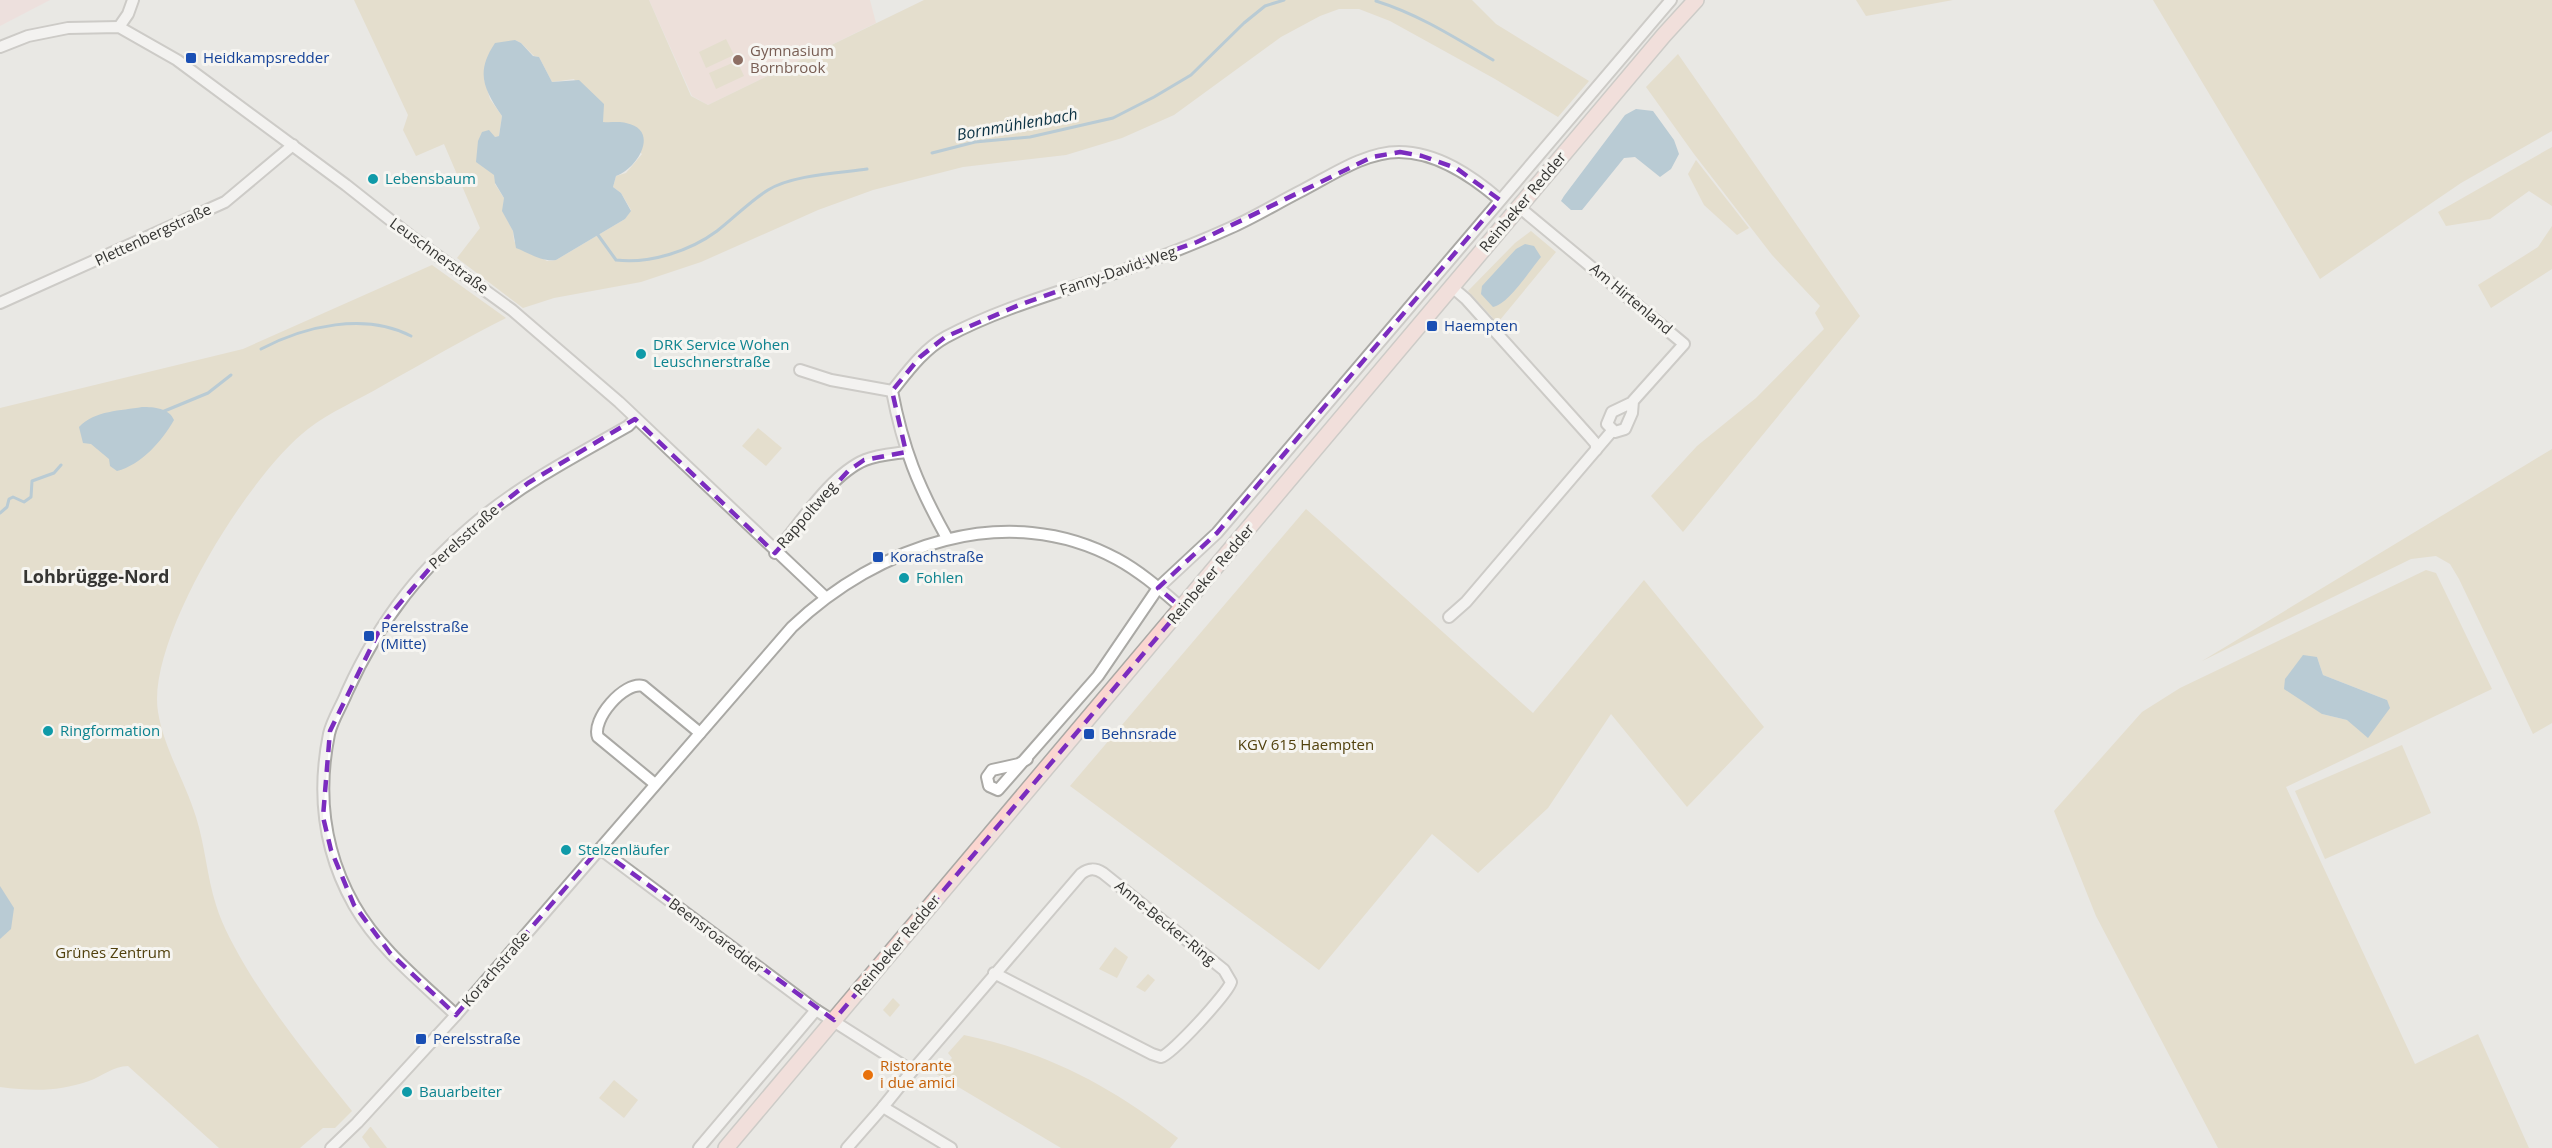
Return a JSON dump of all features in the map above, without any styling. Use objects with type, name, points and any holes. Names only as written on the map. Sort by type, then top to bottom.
[{"type":"main road","name":"Reinbeker Redder","points":[[726,1148],[1664,35],[1696,0]]},
{"type":"street","points":[[0,47],[28,36],[68,28],[119,27],[133,0]]},
{"type":"street","name":"Reinbeker Redder","points":[[1027,759],[1098,676],[1158,588],[1216,533],[1671,0]]},
{"type":"street","name":"Leuschnerstraße","points":[[119,27],[177,60],[412,238],[512,309],[596,381],[775,553],[825,597]]},
{"type":"street","name":"Plettenbergstraße","points":[[0,303],[225,202],[293,146]]},
{"type":"street","name":"Fanny-David-Weg","points":[[892,391],[920,357],[945,337],[1019,305],[1207,238],[1342,169],[1372,157],[1400,152],[1422,156],[1456,168],[1500,200]]},
{"type":"street","name":"Am Hirtenland","points":[[1519,207],[1684,344],[1634,401],[1612,412],[1607,424],[1612,431],[1620,432],[1624,429],[1632,413],[1634,401]]},
{"type":"street","points":[[1449,617],[1466,602],[1596,450],[1590,437],[1466,298],[1452,287]]},
{"type":"street","points":[[801,370],[831,380],[892,391],[906,452],[947,538]]},
{"type":"street","name":"Perelsstraße","points":[[456,1015],[390,953],[354,905],[331,850],[324,817],[323,780],[330,731],[359,667],[383,622],[448,547],[528,483],[628,426],[635,419]]},
{"type":"street","name":"Am Hirtenland","points":[[1596,450],[1612,431]]},
{"type":"street","name":"Rappoltweg","points":[[775,553],[834,482],[848,471],[864,460],[906,452]]},
{"type":"street","name":"Korachstraße","points":[[331,1148],[357,1123],[456,1015],[792,627],[825,597],[873,569],[947,538],[983,531],[1012,530],[1048,536],[1088,547],[1116,558],[1182,608]]},
{"type":"street","points":[[656,784],[598,737],[596,732],[600,718],[623,690],[632,685],[643,686],[700,733]]},
{"type":"street","name":"Beensroaredder","points":[[600,849],[816,1010],[834,1020]]},
{"type":"street","name":"Anne-Becker-Ring","points":[[912,1071],[994,973],[1081,874],[1093,868],[1103,873],[1224,970],[1231,982],[1227,991],[1170,1053],[1161,1057],[994,973]]},
{"type":"street","points":[[699,1148],[816,1010]]},
{"type":"street","points":[[834,1020],[912,1071],[848,1148]]},
{"type":"street","points":[[883,1107],[951,1148]]},
{"type":"highlighted area","points":[[1400,152],[1422,156],[1456,168],[1500,200],[1217,533],[1158,588],[1182,608],[834,1020],[599,849],[456,1015],[390,953],[354,905],[331,850],[323,817],[330,731],[383,623],[448,547],[528,483],[635,419],[775,553],[848,471],[864,460],[906,452],[892,391],[920,357],[945,337],[1019,305],[1197,242],[1372,157]]},
{"type":"shaded area","points":[[0,0],[50,0],[0,26]]},
{"type":"shaded area","name":"Gymnasium Bornbrook","points":[[649,0],[870,0],[876,23],[708,105],[692,96]]},
{"type":"green space","points":[[354,0],[649,0],[691,96],[708,105],[924,0],[1472,0],[1496,24],[1589,81],[1558,117],[1390,21],[1359,9],[1339,9],[1320,16],[1281,37],[1174,115],[1122,138],[1066,155],[963,167],[873,190],[818,210],[701,262],[641,282],[554,298],[523,308],[457,258],[480,228],[444,144],[416,156],[403,130],[408,115]],"holes":[[[515,40],[534,56],[539,57],[552,82],[574,79],[603,122],[642,154],[626,173],[616,176],[613,187],[621,193],[631,210],[625,219],[556,260],[547,261],[529,251],[522,250],[514,241],[513,231],[503,211],[504,198],[495,184],[495,137],[499,136],[502,116],[490,99],[484,79]]]},
{"type":"green space","points":[[1856,0],[1953,0],[1866,16]]},
{"type":"green space","points":[[2153,0],[2552,0],[2552,131],[2461,183],[2320,279]]},
{"type":"green space","points":[[726,39],[734,55],[706,68],[699,52]]},
{"type":"green space","points":[[1678,54],[1860,316],[1683,532],[1651,496],[1697,446],[1756,398],[1824,329],[1815,313],[1820,306],[1772,255],[1694,154],[1646,87]]},
{"type":"green space","points":[[737,61],[744,76],[716,89],[709,73]]},
{"type":"green space","points":[[2552,147],[2552,206],[2529,191],[2490,219],[2446,226],[2438,212]]},
{"type":"green space","points":[[1696,160],[1749,228],[1737,235],[1704,205],[1688,174]]},
{"type":"green space","points":[[2552,226],[2552,269],[2491,308],[2478,285],[2538,247]]},
{"type":"green space","points":[[1531,231],[1556,252],[1495,326],[1492,317],[1468,291],[1515,243]]},
{"type":"green space","name":"Grünes Zentrum","points":[[432,265],[506,318],[325,417],[284,451],[258,482],[207,560],[185,602],[168,643],[159,681],[158,712],[161,726],[196,817],[213,894],[226,930],[247,969],[271,1006],[352,1111],[335,1128],[323,1128],[300,1148],[219,1148],[128,1066],[89,1081],[55,1089],[0,1087],[0,408],[243,349]]},
{"type":"green space","points":[[758,428],[782,448],[766,466],[742,446]]},
{"type":"green space","points":[[2552,449],[2552,723],[2533,734],[2459,579],[2450,564],[2436,556],[2411,559],[2202,661]]},
{"type":"green space","name":"KGV 615 Haempten","points":[[1306,509],[1533,713],[1644,580],[1764,727],[1687,807],[1611,714],[1548,808],[1478,873],[1432,834],[1319,970],[1070,786]]},
{"type":"green space","points":[[2426,570],[2436,573],[2492,689],[2286,787],[2415,1064],[2478,1034],[2529,1148],[2218,1148],[2096,916],[2054,811],[2142,712],[2180,688]],"holes":[[[2317,657],[2323,675],[2387,700],[2347,720],[2322,714]]]},
{"type":"green space","points":[[2402,745],[2431,813],[2325,859],[2295,791]]},
{"type":"green space","points":[[1115,947],[1128,957],[1117,978],[1099,969]]},
{"type":"green space","points":[[1148,974],[1155,980],[1145,992],[1136,987]]},
{"type":"green space","points":[[893,998],[900,1005],[890,1017],[883,1010]]},
{"type":"green space","points":[[964,1035],[1024,1051],[1077,1073],[1127,1102],[1178,1138],[1170,1148],[1061,1148],[928,1069],[939,1059],[945,1065],[952,1058],[948,1053]]},
{"type":"green space","points":[[614,1080],[638,1100],[624,1118],[599,1098]]},
{"type":"green space","points":[[370,1127],[387,1148],[370,1148],[362,1137]]},
{"type":"water","points":[[515,40],[533,56],[539,57],[552,82],[579,80],[604,104],[603,122],[623,122],[636,127],[642,133],[644,141],[638,158],[624,172],[616,176],[613,187],[621,193],[631,211],[625,219],[556,260],[541,258],[516,248],[513,231],[502,211],[504,198],[495,183],[494,175],[476,162],[478,141],[482,132],[489,130],[495,137],[499,136],[502,116],[490,97],[484,81],[485,63],[495,43]]},
{"type":"water","points":[[1636,109],[1653,111],[1674,140],[1679,154],[1671,169],[1660,177],[1635,157],[1624,158],[1582,210],[1571,210],[1561,201],[1564,196],[1625,115]]},
{"type":"water","points":[[1525,244],[1534,246],[1541,257],[1512,294],[1493,307],[1481,294],[1482,286],[1516,249]]},
{"type":"water","points":[[142,407],[165,411],[174,420],[157,444],[142,458],[126,468],[117,471],[110,466],[109,459],[91,444],[83,443],[79,427],[85,421],[100,414]]},
{"type":"water","points":[[2303,655],[2317,657],[2323,675],[2387,700],[2390,708],[2368,738],[2347,720],[2322,714],[2284,689],[2285,679]]},
{"type":"water","points":[[0,886],[14,908],[11,929],[0,939]]},
{"type":"waterway","name":"Bornmühlenbach","points":[[932,153],[975,142],[1030,137],[1113,118],[1191,75],[1244,23],[1265,6],[1284,0]]},
{"type":"waterway","name":"Bornmühlenbach","points":[[1376,1],[1421,19],[1493,60]]},
{"type":"waterway","name":"Bornmühlenbach","points":[[598,235],[616,260],[642,260],[669,255],[695,245],[717,231],[761,194],[778,185],[816,175],[867,169]]},
{"type":"waterway","name":"Bornmühlenbach","points":[[261,349],[297,334],[335,325],[374,325],[411,336]]},
{"type":"waterway","name":"Bornmühlenbach","points":[[162,412],[208,393],[231,375]]},
{"type":"waterway","name":"Bornmühlenbach","points":[[0,513],[7,507],[9,499],[13,497],[24,502],[31,497],[32,481],[54,473],[61,465]]},
{"type":"place","name":"Heidkampsredder","points":[[191,58]]},
{"type":"place","name":"Gymnasium Bornbrook","points":[[738,60]]},
{"type":"place","name":"Lebensbaum","points":[[373,179]]},
{"type":"place","name":"Haempten","points":[[1432,326]]},
{"type":"place","name":"DRK Service Wohen Leuschnerstraße","points":[[641,354]]},
{"type":"place","name":"Korachstraße","points":[[878,557]]},
{"type":"place","name":"Fohlen","points":[[904,578]]},
{"type":"place","name":"Perelsstraße (Mitte)","points":[[369,636]]},
{"type":"place","name":"Ringformation","points":[[48,731]]},
{"type":"place","name":"Behnsrade","points":[[1089,734]]},
{"type":"place","name":"Stelzenläufer","points":[[566,850]]},
{"type":"place","name":"Perelsstraße","points":[[421,1039]]},
{"type":"place","name":"Ristorante i due amici","points":[[868,1075]]},
{"type":"place","name":"Bauarbeiter","points":[[407,1092]]},
{"type":"district","name":"Lohbrügge-Nord","points":[[96,577]]}]
